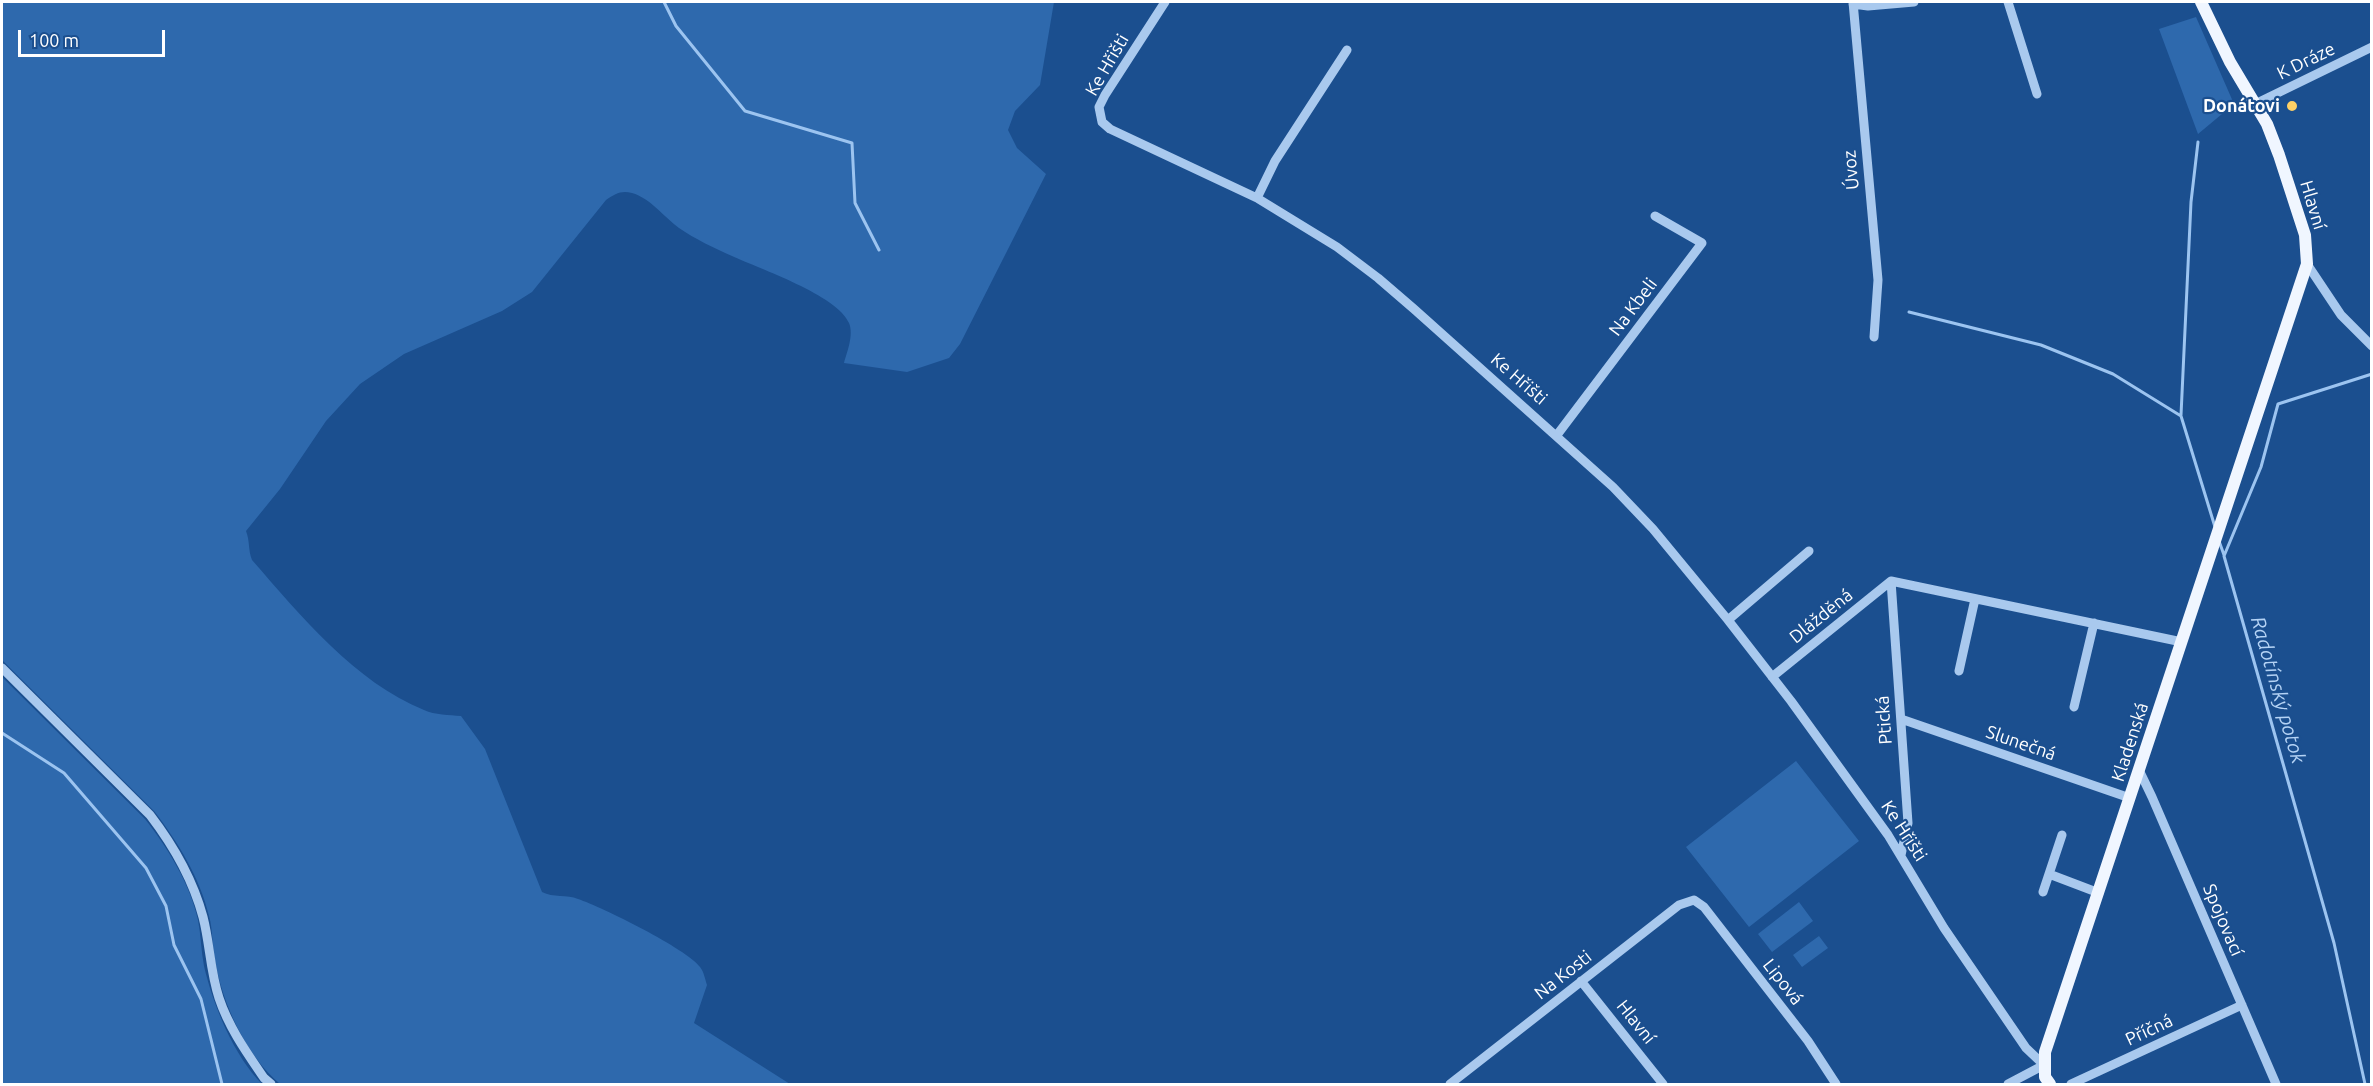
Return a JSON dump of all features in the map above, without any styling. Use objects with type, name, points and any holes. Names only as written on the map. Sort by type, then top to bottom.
[{"type":"main road","name":"Hlavní","points":[[2196,602],[2307,264],[2305,235],[2267,124],[2230,62],[2201,2]]},
{"type":"main road","name":"Kladenská","points":[[2044,1065],[2045,1052],[2196,602]]},
{"type":"main road","points":[[2044,1065],[2045,1077],[2050,1084]]},
{"type":"street","name":"Ke Hřišti","points":[[1166,2],[1104,95],[1099,107],[1102,122],[1110,129],[1257,198],[1336,247],[1378,278],[1613,487],[1653,529],[1728,620],[1851,782],[1901,855],[1944,928],[2026,1048],[2044,1065]]},
{"type":"street","points":[[1853,3],[1868,6],[1913,2]]},
{"type":"street","points":[[2008,2],[2037,94]]},
{"type":"street","name":"Úvoz","points":[[1853,3],[1878,280],[1874,337]]},
{"type":"street","name":"K Dráze","points":[[2255,104],[2372,47]]},
{"type":"street","points":[[1257,198],[1275,161],[1347,50]]},
{"type":"street","name":"Na Kbeli","points":[[1557,435],[1702,243],[1655,216]]},
{"type":"street","points":[[2307,264],[2341,315],[2372,346]]},
{"type":"street","points":[[1728,620],[1809,551]]},
{"type":"street","points":[[1891,581],[2182,642]]},
{"type":"street","name":"Dlážděná","points":[[1772,677],[1891,581]]},
{"type":"street","name":"Ptická","points":[[1891,581],[1908,823],[1901,855]]},
{"type":"street","points":[[1959,670],[1975,599]]},
{"type":"street","points":[[2074,707],[2094,623]]},
{"type":"street","points":[[2,668],[150,815],[166,836],[193,887],[204,918],[210,963],[230,1027],[264,1078],[271,1084]]},
{"type":"street","name":"Slunečná","points":[[1901,719],[2130,798]]},
{"type":"street","name":"Spojovací","points":[[2139,770],[2276,1084]]},
{"type":"street","points":[[2043,892],[2062,835]]},
{"type":"street","points":[[2049,874],[2100,893]]},
{"type":"street","name":"Na Kosti","points":[[1450,1084],[1679,905],[1688,901],[1699,902]]},
{"type":"street","name":"Lipová","points":[[1699,902],[1808,1041],[1836,1084]]},
{"type":"street","name":"Hlavní","points":[[1581,981],[1663,1084]]},
{"type":"street","name":"Příčná","points":[[2071,1084],[2242,1005]]},
{"type":"street","points":[[2008,1084],[2044,1065]]},
{"type":"shaded area","points":[[2,2],[1054,2],[1040,85],[1015,111],[1008,130],[1017,148],[1046,174],[960,344],[949,358],[907,372],[844,363],[851,333],[849,323],[842,313],[830,303],[796,284],[698,240],[679,228],[639,195],[621,192],[606,200],[532,292],[502,311],[404,354],[360,384],[326,421],[280,489],[246,531],[252,560],[330,646],[352,665],[399,698],[424,710],[437,714],[461,716],[485,749],[542,892],[590,903],[643,929],[692,959],[701,969],[707,985],[694,1023],[790,1084],[280,1084],[257,1059],[230,1012],[215,961],[205,902],[180,848],[154,811],[2,660]]},
{"type":"shaded area","points":[[2196,17],[2234,104],[2198,134],[2159,29]]},
{"type":"shaded area","points":[[2,677],[145,819],[170,854],[190,893],[199,926],[204,966],[219,1013],[242,1059],[262,1084],[2,1084]]},
{"type":"shaded area","points":[[1796,761],[1859,841],[1749,927],[1686,847]]},
{"type":"shaded area","points":[[1799,902],[1813,921],[1772,952],[1758,934]]},
{"type":"shaded area","points":[[1819,936],[1828,948],[1802,967],[1793,955]]},
{"type":"waterway","points":[[664,2],[676,26],[745,111],[852,143],[855,203],[879,250]]},
{"type":"waterway","points":[[2181,415],[2191,202],[2198,142]]},
{"type":"waterway","points":[[1909,312],[2041,345],[2113,374],[2181,416],[2215,527]]},
{"type":"waterway","name":"Radotínský potok","points":[[2365,1084],[2334,943],[2224,556],[2261,467],[2278,404],[2372,374]]},
{"type":"waterway","points":[[2219,541],[2224,555]]},
{"type":"waterway","points":[[2,733],[64,773],[146,868],[166,906],[174,945],[201,999],[222,1084]]},
{"type":"place","name":"Donátovi","points":[[2292,106]]}]
